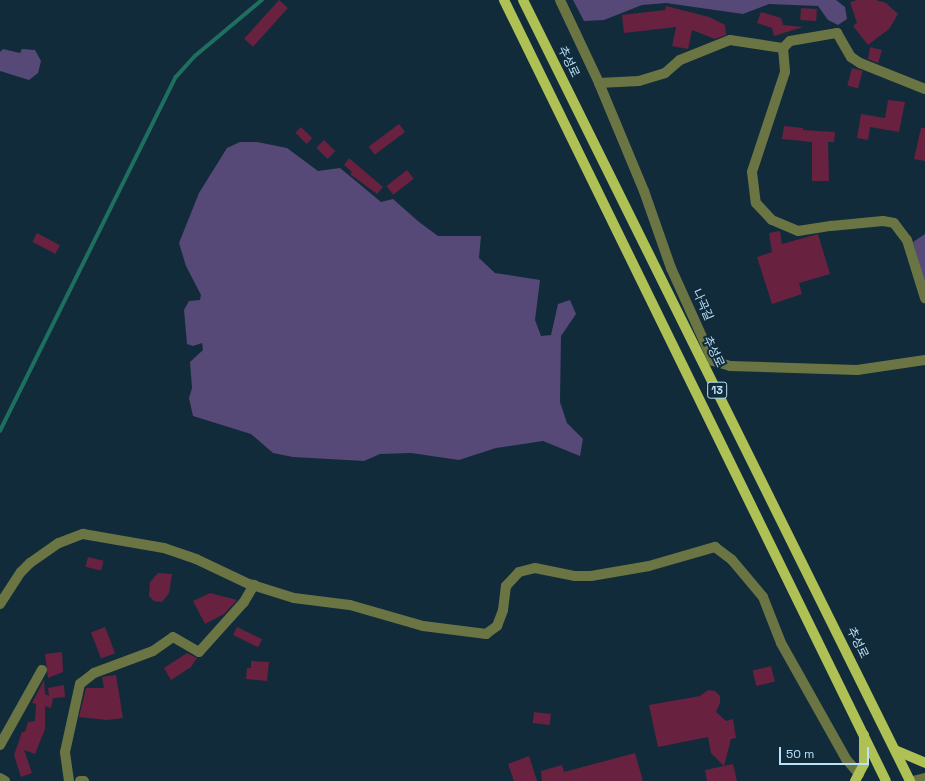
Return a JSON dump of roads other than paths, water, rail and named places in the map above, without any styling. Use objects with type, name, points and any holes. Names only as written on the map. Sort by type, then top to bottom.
[{"type":"main road","name":"13","points":[[504,0],[844,696],[864,731],[886,781]]},
{"type":"main road","name":"추성로","points":[[523,0],[910,781]]},
{"type":"main road","points":[[857,778],[864,764],[864,731]]},
{"type":"main road","points":[[895,750],[925,763]]},
{"type":"street","name":"나곡길","points":[[560,0],[599,83],[644,191],[671,268],[713,361],[730,366],[857,370],[925,360]]},
{"type":"street","points":[[925,89],[860,64],[851,57],[837,33],[790,41],[783,48],[785,72],[752,172],[756,203],[772,220],[798,231],[883,221],[894,223],[907,240],[925,298]]},
{"type":"street","points":[[599,83],[639,81],[665,73],[680,60],[730,40],[783,48]]},
{"type":"street","points":[[0,604],[26,567],[59,543],[83,534],[164,548],[196,559],[254,585],[294,598],[350,605],[423,626],[486,634],[491,632],[499,622],[506,586],[519,572],[535,568],[575,576],[591,576],[649,566],[715,547],[728,556],[763,597],[781,643],[857,778]]},
{"type":"street","points":[[69,781],[64,752],[80,684],[94,673],[153,651],[174,637],[199,652],[244,602],[254,585]]},
{"type":"street","points":[[0,746],[42,670]]},
{"type":"street","points":[[0,778],[4,781]]},
{"type":"street","points":[[913,781],[925,778]]},
{"type":"waterway","points":[[0,431],[176,77],[195,56],[262,0]]}]
